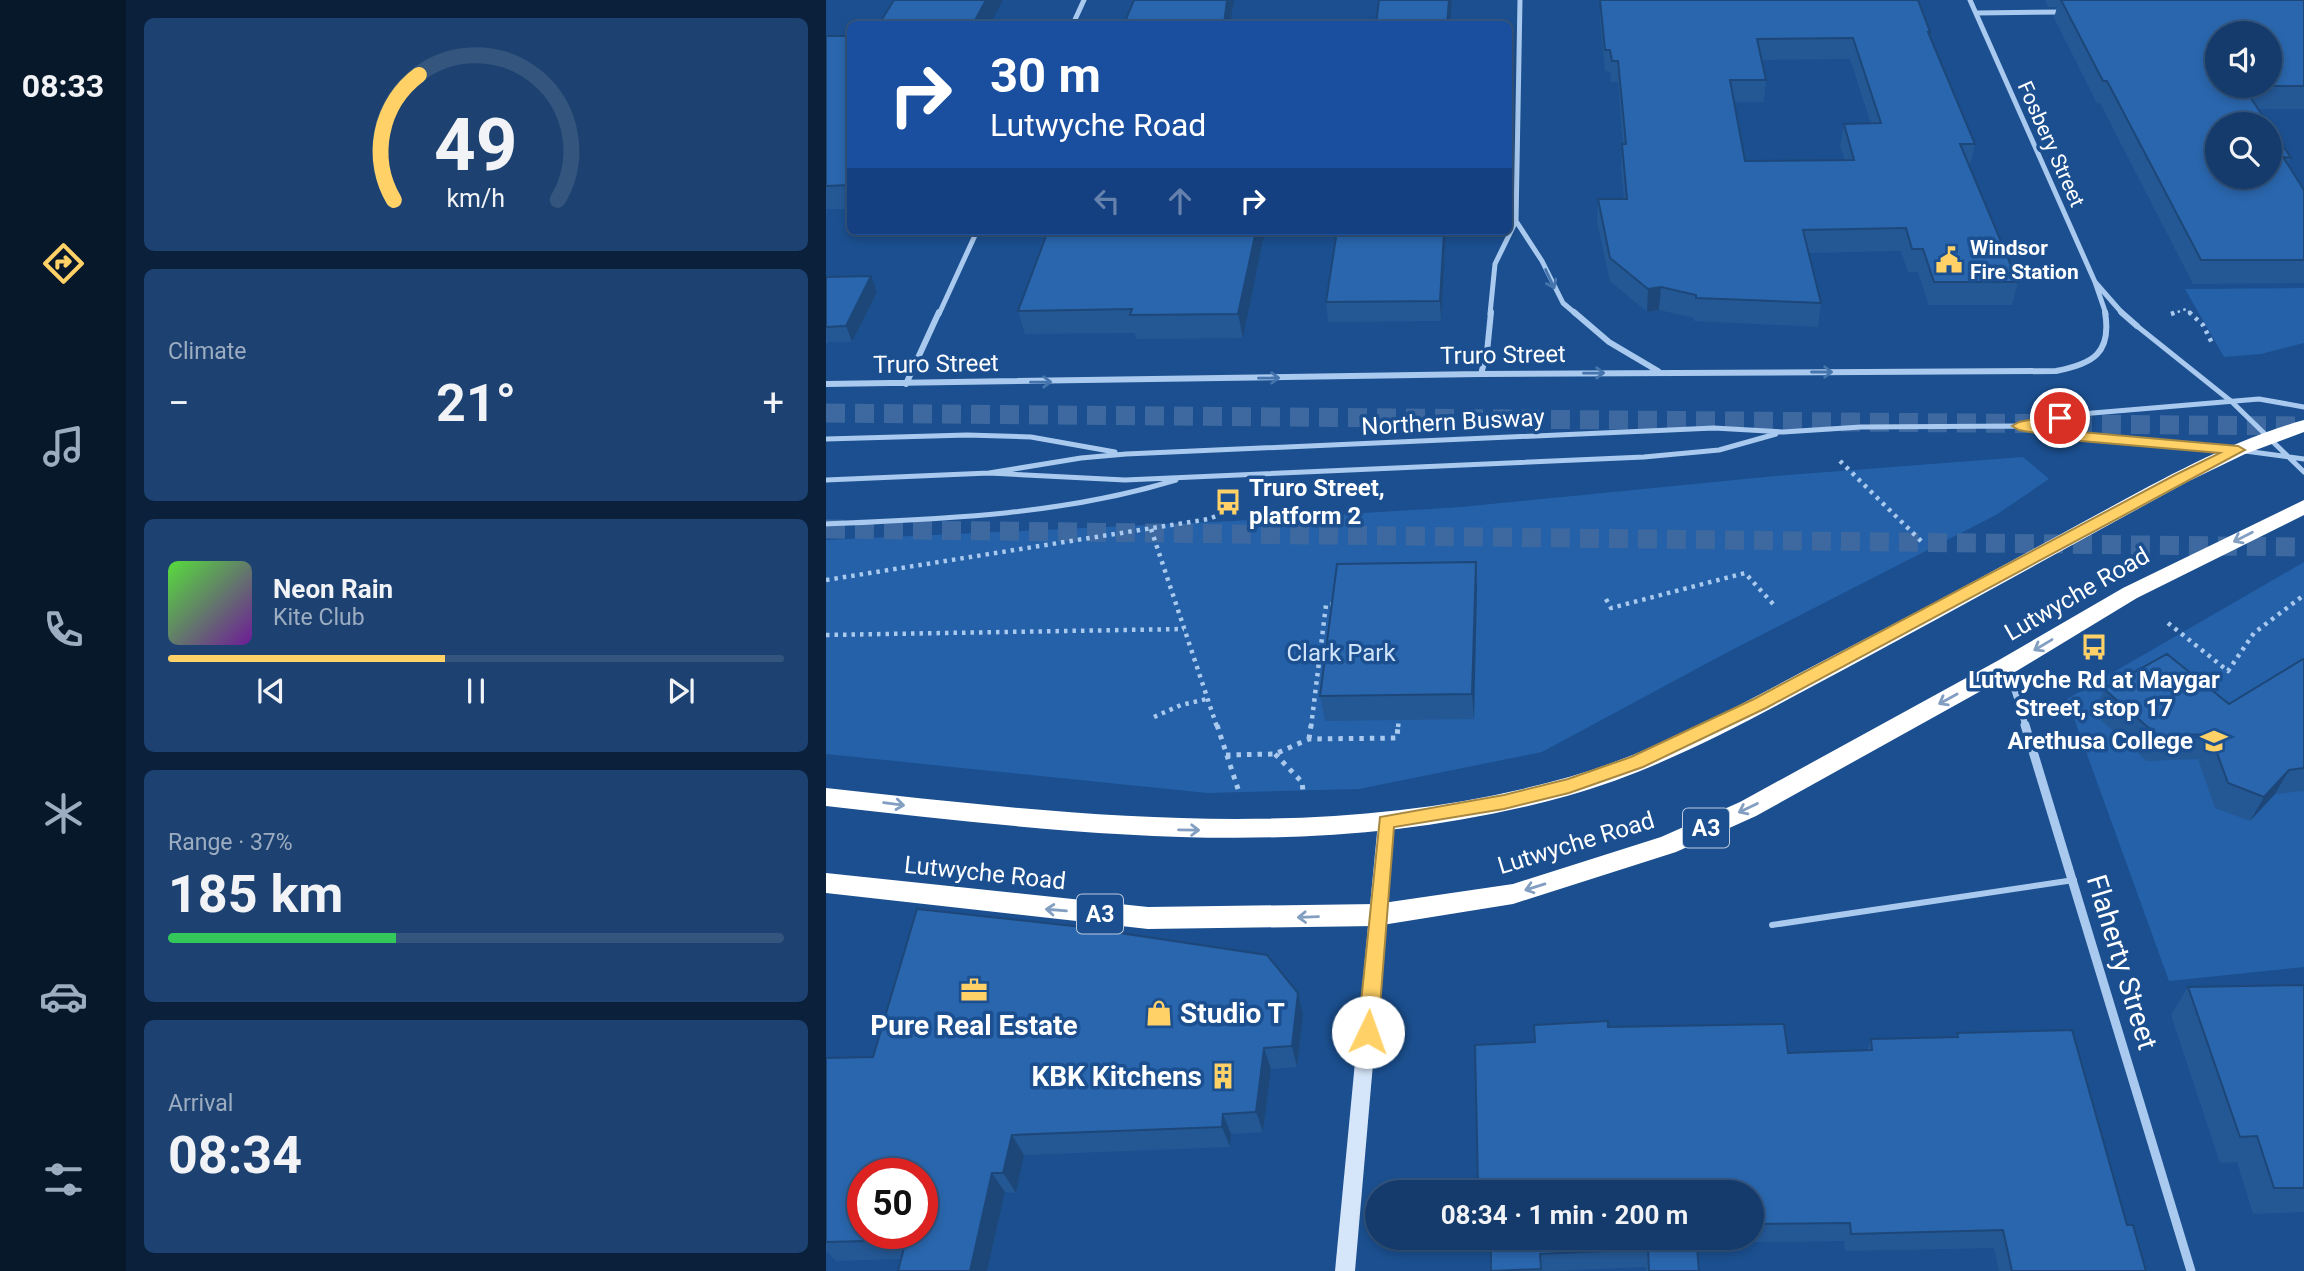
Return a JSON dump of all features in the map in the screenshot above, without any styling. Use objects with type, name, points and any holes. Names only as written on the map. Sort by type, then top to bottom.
[{"type":"highway","name":"Lutwyche Road","points":[[826,797],[1008,818],[1158,830],[1248,832],[1386,822],[1504,802],[1569,786],[1637,762],[1760,704],[2180,478],[2238,450],[2304,426]]},
{"type":"highway","name":"Lutwyche Road","points":[[826,883],[1148,918],[1376,915],[1513,894],[1668,845],[1748,809],[2007,666],[2130,593],[2304,507]]},
{"type":"main road","points":[[1345,1271],[1386,822]]},
{"type":"street","points":[[1074,21],[1084,0]]},
{"type":"street","points":[[1512,228],[1516,220],[1520,0]]},
{"type":"street","name":"Fosbery Street","points":[[1970,0],[2095,282],[2111,303],[2137,326]]},
{"type":"street","points":[[1976,12],[2071,12]]},
{"type":"street","points":[[1516,220],[1542,261],[1563,303],[1609,342],[1660,372]]},
{"type":"street","points":[[906,384],[975,235]]},
{"type":"street","points":[[1481,374],[1487,352],[1495,264],[1509,235]]},
{"type":"street","name":"Truro Street","points":[[826,384],[1660,372],[2022,372],[2074,369],[2096,358],[2107,338],[2106,310],[2095,282]]},
{"type":"street","name":"Flaherty Street","points":[[2007,666],[2074,880],[2190,1271]]},
{"type":"lane","points":[[2137,326],[2232,402],[2304,472]]},
{"type":"lane","name":"Northern Busway","points":[[989,473],[1081,458],[1126,454],[1714,428],[1783,432],[1861,426],[2019,426],[2081,415],[2259,399],[2304,407]]},
{"type":"lane","name":"Northern Busway","points":[[2019,426],[2081,437],[2238,450],[2304,459]]},
{"type":"lane","name":"Northern Busway","points":[[826,480],[989,473],[1082,480],[1182,478],[1644,457],[1719,450],[1783,432]]},
{"type":"lane","name":"Northern Busway","points":[[826,439],[967,435],[1031,437],[1126,454]]},
{"type":"lane","name":"Northern Busway","points":[[826,524],[1041,512],[1133,495],[1182,478]]},
{"type":"lane","points":[[1772,925],[2074,880]]},
{"type":"path","points":[[2177,312],[2186,309],[2203,324],[2217,353]]},
{"type":"path","points":[[826,580],[1209,519],[1233,509]]},
{"type":"path","points":[[1151,528],[1238,790]]},
{"type":"path","points":[[1606,599],[1611,608],[1745,573],[1774,605]]},
{"type":"path","points":[[2168,623],[2228,671],[2254,633],[2304,595]]},
{"type":"path","points":[[1309,739],[1326,605],[1339,604]]},
{"type":"path","points":[[826,635],[1184,629]]},
{"type":"path","points":[[1154,717],[1181,705],[1207,699]]},
{"type":"path","points":[[1226,755],[1275,754],[1309,739],[1397,738],[1399,720]]},
{"type":"path","points":[[1275,754],[1302,782],[1303,794]]},
{"type":"green space","points":[[2304,288],[2304,343],[2261,354],[2224,357],[2185,289]]},
{"type":"green space","name":"Clark Park","points":[[2023,457],[2049,479],[1996,515],[1726,653],[1542,752],[1359,789],[1207,793],[826,754],[826,540],[1233,521],[1461,507],[1775,476]]},
{"type":"green space","points":[[2304,562],[2304,967],[2169,981],[2067,699]]},
{"type":"building","points":[[894,0],[986,0],[975,21],[881,21]]},
{"type":"building","points":[[1134,0],[1227,0],[1224,21],[1125,21]]},
{"type":"building","points":[[1379,0],[1449,0],[1447,21],[1376,21]]},
{"type":"building","points":[[1600,0],[1918,0],[1928,32],[1975,144],[1960,144],[2018,282],[1934,282],[1923,249],[1912,249],[1906,228],[1803,230],[1821,303],[1696,298],[1696,295],[1661,287],[1648,289],[1610,258],[1598,199],[1627,199],[1622,144],[1626,144],[1618,61],[1612,61],[1610,50],[1605,50]],"holes":[[[1853,38],[1881,123],[1844,124],[1854,160],[1745,161],[1730,80],[1766,80],[1757,39]]]},
{"type":"building","points":[[2061,0],[2304,0],[2304,86],[2282,86],[2282,21],[2205,21],[2205,98],[2251,98],[2260,112],[2205,112],[2205,189],[2282,189],[2282,145],[2291,158],[2283,157],[2304,190],[2304,260],[2201,260],[2107,81],[2103,81]]},
{"type":"building","points":[[826,36],[846,36],[847,185],[826,186]]},
{"type":"building","points":[[1046,235],[1255,235],[1238,314],[1130,315],[1132,309],[1018,311]]},
{"type":"building","points":[[1336,235],[1444,235],[1440,301],[1326,302]]},
{"type":"building","points":[[871,276],[846,326],[826,327],[826,277]]},
{"type":"building","points":[[1476,562],[1472,694],[1320,696],[1337,564]]},
{"type":"building","name":"Arethusa College","points":[[2167,654],[2229,704],[2303,659],[2304,768],[2289,770],[2264,797],[2228,783],[2210,734],[2158,736],[2104,689]]},
{"type":"building","points":[[917,909],[1073,926],[1267,955],[1298,993],[1292,1046],[1264,1048],[1256,1112],[1223,1114],[1222,1127],[1012,1135],[1003,1173],[992,1173],[970,1271],[898,1271],[904,1249],[938,1249],[938,1158],[847,1158],[847,1241],[826,1242],[826,1058],[873,1057]]},
{"type":"building","points":[[2304,985],[2304,1188],[2274,1188],[2257,1136],[2240,1137],[2188,987]]},
{"type":"building","points":[[1608,1021],[1608,1027],[1784,1024],[1788,1053],[1872,1050],[1871,1039],[1958,1037],[1957,1033],[2072,1030],[2127,1225],[2133,1225],[2146,1271],[2012,1271],[2003,1230],[1851,1234],[1850,1223],[1764,1224],[1764,1180],[1478,1180],[1475,1045],[1535,1042],[1534,1025]]},
{"type":"building","points":[[1491,1250],[1626,1250],[1540,1254],[1541,1269],[1491,1271]]},
{"type":"building","points":[[1648,1250],[1697,1250],[1699,1271],[1649,1271]]},
{"type":"tunnel","points":[[826,413],[2304,426]]},
{"type":"tunnel","points":[[826,529],[2304,547]]},
{"type":"place","name":"Windsor Fire Station","points":[[1949,260]]},
{"type":"place","name":"Truro Street, platform 2","points":[[1228,502]]},
{"type":"place","name":"Lutwyche Rd at Maygar Street, stop 17","points":[[2094,647]]},
{"type":"place","name":"Arethusa College","points":[[2214,741]]},
{"type":"place","name":"Pure Real Estate","points":[[974,990]]},
{"type":"place","name":"Studio T","points":[[1159,1013]]},
{"type":"place","name":"KBK Kitchens","points":[[1223,1076]]},
{"type":"route","points":[[1368,1032],[1386,822],[1504,802],[1569,786],[1637,762],[1760,704],[2180,478],[2238,450],[2081,437],[2019,426],[2060,418]]}]
